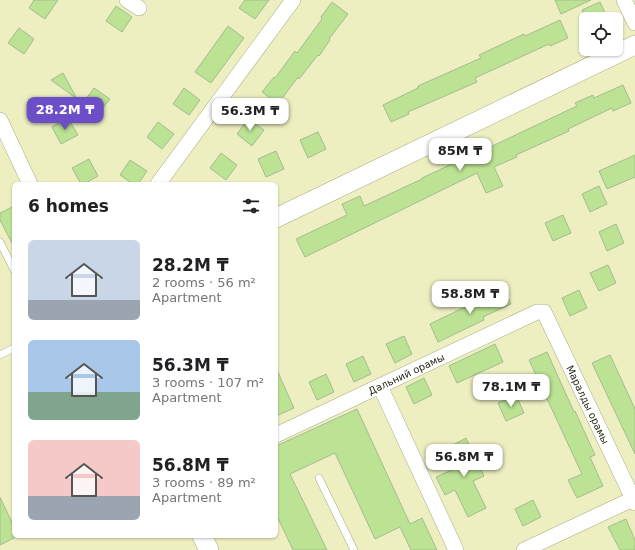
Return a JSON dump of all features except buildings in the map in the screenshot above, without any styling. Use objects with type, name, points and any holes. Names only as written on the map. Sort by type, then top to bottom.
[{"type":"street","points":[[159,182],[294,0]]},
{"type":"street","points":[[624,0],[635,23]]},
{"type":"street","points":[[278,217],[635,45]]},
{"type":"street","points":[[0,120],[29,182]]},
{"type":"street","name":"Дальний орамы","points":[[278,434],[537,312]]},
{"type":"street","name":"Маралды орамы","points":[[537,312],[544,312],[634,500]]},
{"type":"street","points":[[380,386],[456,550]]},
{"type":"street","points":[[524,550],[634,500]]},
{"type":"street","points":[[203,538],[209,550]]},
{"type":"lane","points":[[0,242],[12,266]]},
{"type":"lane","points":[[0,355],[12,349]]},
{"type":"lane","points":[[319,478],[354,550]]}]
